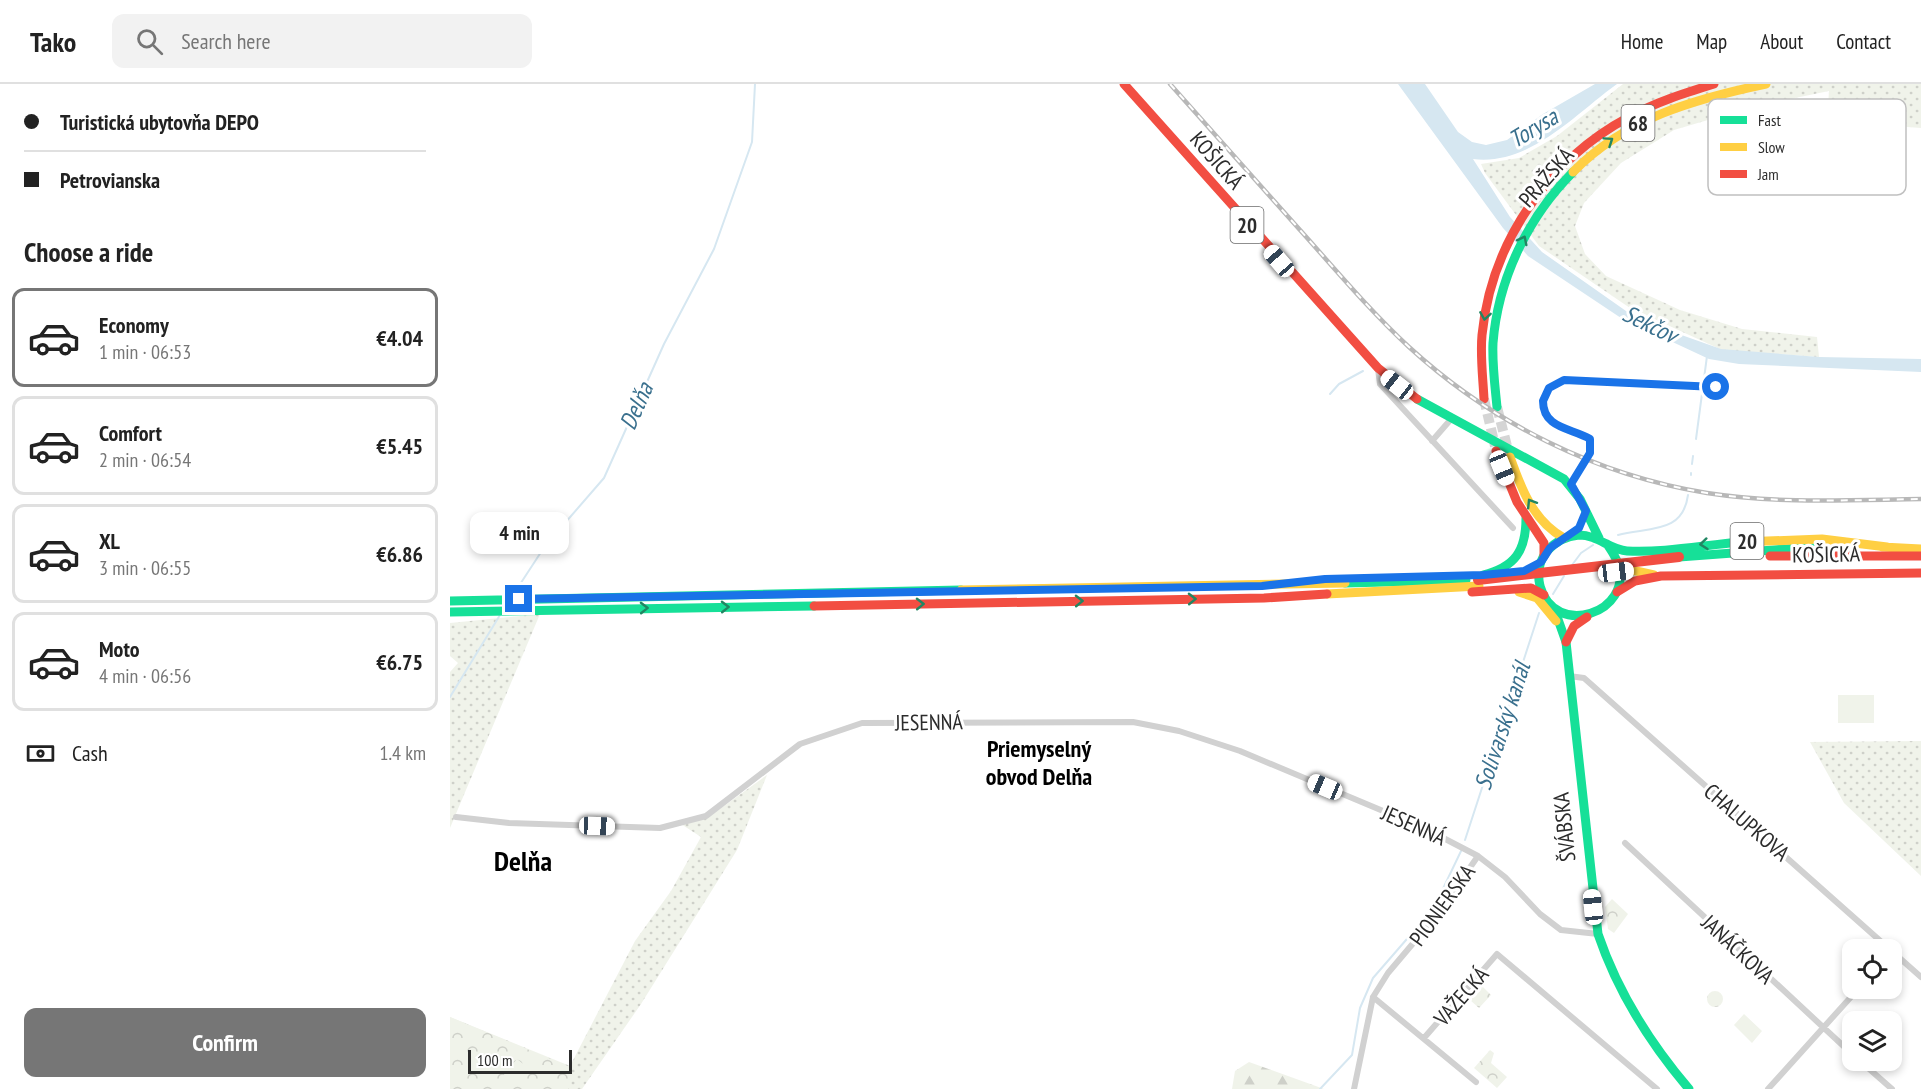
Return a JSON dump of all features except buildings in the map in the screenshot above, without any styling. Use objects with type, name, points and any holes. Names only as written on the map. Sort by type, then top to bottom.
[{"type":"main road","name":"KOŠICKÁ","points":[[1124,84],[1377,368],[1404,391],[1528,457],[1571,484],[1603,541]]},
{"type":"main road","name":"PRAŽSKÁ","points":[[1484,399],[1482,334],[1487,306],[1501,260],[1531,203],[1560,168],[1585,145],[1616,122],[1655,103],[1714,84]]},
{"type":"main road","name":"PRAŽSKÁ","points":[[1497,408],[1494,336],[1509,269],[1539,212],[1568,176],[1586,159],[1639,122],[1696,100],[1766,84]]},
{"type":"main road","points":[[1496,451],[1509,485],[1526,518],[1544,543],[1539,578],[1544,595],[1554,608],[1569,615],[1587,617]]},
{"type":"main road","points":[[1510,458],[1536,511],[1551,531],[1567,537],[1603,541],[1619,563],[1621,575],[1617,592],[1603,610],[1574,626],[1566,642]]},
{"type":"main road","points":[[453,600],[1480,580],[1524,571],[1542,559],[1581,524],[1586,511]]},
{"type":"main road","points":[[1480,580],[1505,568],[1518,558],[1526,537],[1526,518]]},
{"type":"main road","name":"20","points":[[1603,541],[1625,551],[1736,541],[1857,540],[1887,547]]},
{"type":"main road","name":"KOŠICKÁ","points":[[1887,547],[1921,549]]},
{"type":"main road","points":[[1264,598],[1480,580],[1680,560],[1764,549],[1887,547]]},
{"type":"main road","points":[[1680,560],[1762,556],[1921,556]]},
{"type":"main road","name":"KOŠICKÁ","points":[[1619,563],[1627,569],[1661,576]]},
{"type":"main road","name":"KOŠICKÁ","points":[[1617,592],[1635,581],[1661,576],[1921,573]]},
{"type":"main road","points":[[450,614],[485,611],[1264,598],[1323,599],[1531,588],[1544,595]]},
{"type":"main road","points":[[1508,590],[1537,597],[1554,617],[1566,642]]},
{"type":"main road","name":"ŠVÁBSKA","points":[[1554,608],[1566,642],[1598,934],[1612,977],[1638,1026],[1689,1089]]},
{"type":"street","name":"KOŠICKÁ","points":[[1377,368],[1380,384],[1513,528]]},
{"type":"street","points":[[1571,484],[1590,453],[1590,439],[1557,426],[1547,418],[1543,401],[1553,384],[1564,380],[1716,387]]},
{"type":"street","points":[[1432,441],[1452,418]]},
{"type":"street","name":"CHALUPKOVA","points":[[1569,676],[1584,678],[1877,939]]},
{"type":"street","name":"JESENNÁ","points":[[456,817],[509,823],[660,828],[705,816],[800,744],[862,723],[1127,722],[1179,731],[1240,751],[1391,813],[1478,856]]},
{"type":"street","name":"JANÁČKOVA","points":[[1625,843],[1842,1045]]},
{"type":"street","name":"PIONIERSKA","points":[[1354,1089],[1373,997],[1388,973],[1437,915],[1478,856],[1505,877],[1540,914],[1561,930],[1598,934]]},
{"type":"street","name":"VAŽECKÁ","points":[[1424,1038],[1497,954],[1657,1089]]},
{"type":"street","name":"CHALUPKOVA","points":[[1902,961],[1921,977]]},
{"type":"street","name":"VAŽECKÁ","points":[[1373,997],[1476,1082]]},
{"type":"street","points":[[1768,1089],[1849,999]]},
{"type":"street","points":[[1872,1071],[1892,1089]]},
{"type":"green space","points":[[1623,84],[1921,84],[1921,128],[1906,127],[1906,99],[1828,99],[1829,91],[1790,99],[1708,99],[1708,120],[1674,130],[1621,163],[1584,203],[1575,226],[1585,254],[1606,276],[1680,310],[1742,329],[1817,337],[1819,357],[1722,350],[1630,308],[1539,246],[1485,173],[1481,164],[1519,158],[1557,136]]},
{"type":"green space","points":[[540,614],[450,828],[450,672],[458,663],[450,656],[450,623]]},
{"type":"green space","points":[[1838,695],[1874,695],[1874,723],[1838,723]]},
{"type":"green space","points":[[1921,741],[1921,876],[1844,803],[1810,742]]},
{"type":"green space","points":[[767,775],[737,850],[641,1004],[582,1089],[450,1089],[450,1017],[570,1066],[635,941],[671,891],[701,837],[681,824],[710,816]]},
{"type":"green space","points":[[1612,899],[1628,914],[1614,933],[1608,929],[1605,907]]},
{"type":"green space","points":[[1482,986],[1491,995],[1479,1008],[1470,1000]]},
{"type":"green space","points":[[1715,991],[1723,999],[1715,1007],[1707,999]]},
{"type":"green space","points":[[1744,1014],[1762,1031],[1752,1043],[1734,1025]]},
{"type":"green space","points":[[450,1017],[570,1067],[568,1089],[450,1089]]},
{"type":"green space","points":[[1490,1050],[1494,1053],[1491,1063],[1507,1077],[1497,1088],[1474,1068]]},
{"type":"green space","points":[[517,1059],[527,1067],[508,1089],[492,1089]]},
{"type":"green space","points":[[1249,1062],[1324,1089],[1232,1089],[1235,1071]]},
{"type":"water","points":[[1398,84],[1425,84],[1458,132],[1472,142],[1486,145],[1507,140],[1543,114],[1595,84],[1617,84],[1568,123],[1533,146],[1494,159],[1473,159],[1510,217],[1542,252],[1626,311],[1673,332],[1721,349],[1819,357],[1921,359],[1921,372],[1739,364],[1709,359],[1621,318],[1528,256],[1503,228]]},
{"type":"waterway","name":"Delňa","points":[[513,595],[545,546],[604,478],[664,344],[714,249],[752,142],[755,84]]},
{"type":"waterway","name":"Solivarský kanál","points":[[1696,439],[1707,356]]},
{"type":"waterway","points":[[1330,394],[1339,384],[1363,371]]},
{"type":"waterway","name":"Solivarský kanál","points":[[1692,464],[1693,456]]},
{"type":"waterway","name":"Solivarský kanál","points":[[1618,535],[1663,527],[1672,523],[1685,508],[1688,495]]},
{"type":"waterway","name":"Solivarský kanál","points":[[1569,569],[1581,553],[1593,545]]},
{"type":"waterway","name":"Solivarský kanál","points":[[1553,594],[1564,576]]},
{"type":"waterway","name":"Solivarský kanál","points":[[1465,840],[1539,613]]},
{"type":"waterway","name":"Delňa","points":[[450,697],[500,615]]},
{"type":"waterway","name":"Solivarský kanál","points":[[1320,1089],[1352,1055],[1360,1008],[1373,978],[1426,917],[1439,897],[1462,849]]},
{"type":"tunnel","points":[[1484,399],[1495,446]]},
{"type":"tunnel","points":[[1497,407],[1509,454]]},
{"type":"railway","points":[[1170,84],[1353,290],[1409,347],[1441,374],[1510,422],[1586,459],[1666,485],[1707,493],[1787,500],[1921,499]]},
{"type":"traffic: fast","points":[[1497,407],[1493,343],[1501,296],[1518,250],[1529,229],[1542,209],[1573,172]]},
{"type":"traffic: fast","points":[[1417,399],[1564,479],[1580,499],[1599,538]]},
{"type":"traffic: fast","points":[[1483,575],[1503,567],[1516,556],[1524,540],[1526,518]]},
{"type":"traffic: fast","points":[[1607,544],[1609,546],[1618,564],[1620,581],[1615,595],[1604,606],[1591,613],[1575,615],[1561,612],[1548,603],[1540,586],[1540,563],[1550,548],[1557,542],[1570,537],[1586,536],[1627,551],[1670,550],[1741,542]]},
{"type":"traffic: fast","points":[[1679,557],[1813,547]]},
{"type":"traffic: fast","points":[[1345,583],[1466,580]]},
{"type":"traffic: fast","points":[[450,601],[961,590]]},
{"type":"traffic: fast","points":[[450,612],[814,606]]},
{"type":"traffic: fast","points":[[1554,608],[1566,642],[1598,934],[1615,976],[1636,1016],[1689,1089]]},
{"type":"traffic: slow","points":[[1573,172],[1615,138],[1662,113],[1713,96],[1766,84]]},
{"type":"traffic: slow","points":[[1510,457],[1524,492],[1536,513],[1544,523],[1564,538]]},
{"type":"traffic: slow","points":[[1741,542],[1822,539],[1887,547]]},
{"type":"traffic: slow","points":[[1882,547],[1921,549]]},
{"type":"traffic: slow","points":[[1619,563],[1627,569],[1654,575]]},
{"type":"traffic: slow","points":[[961,590],[1345,583]]},
{"type":"traffic: slow","points":[[1327,594],[1479,586]]},
{"type":"traffic: slow","points":[[1519,592],[1537,598],[1556,621]]},
{"type":"traffic: jam","points":[[1124,84],[1378,368],[1417,399]]},
{"type":"traffic: jam","points":[[1484,399],[1481,343],[1488,301],[1497,268],[1528,208],[1573,156],[1600,135],[1650,107],[1714,84]]},
{"type":"traffic: jam","points":[[1496,451],[1517,502],[1544,543],[1544,556]]},
{"type":"traffic: jam","points":[[1770,556],[1921,556]]},
{"type":"traffic: jam","points":[[1478,580],[1679,557]]},
{"type":"traffic: jam","points":[[1617,592],[1635,581],[1661,576],[1921,573]]},
{"type":"traffic: jam","points":[[1472,592],[1531,588],[1544,595]]},
{"type":"traffic: jam","points":[[814,606],[1264,598],[1327,594]]},
{"type":"traffic: jam","points":[[1566,642],[1574,626],[1587,617]]},
{"type":"district","name":"Priemyselný obvod Delňa","points":[[1039,762]]},
{"type":"district","name":"Delňa","points":[[523,860]]},
{"type":"route","points":[[519,599],[1262,586],[1325,579],[1483,575],[1524,571],[1541,562],[1550,548],[1579,528],[1586,511],[1580,495],[1571,484],[1590,453],[1590,439],[1557,426],[1547,418],[1543,401],[1553,384],[1564,380],[1716,387]]},
{"type":"water label","name":"Torysa","points":[[1533,128]]},
{"type":"water label","name":"Sekčov","points":[[1650,324]]}]
